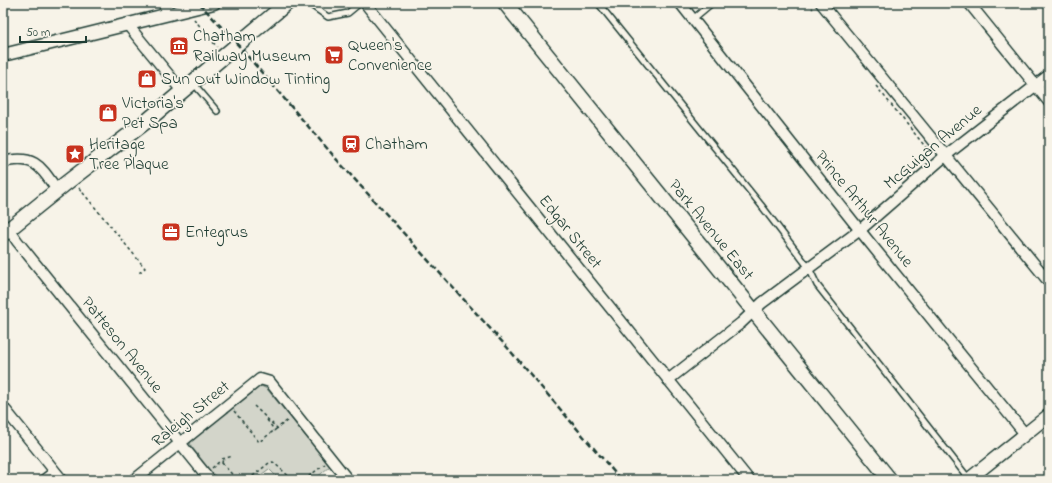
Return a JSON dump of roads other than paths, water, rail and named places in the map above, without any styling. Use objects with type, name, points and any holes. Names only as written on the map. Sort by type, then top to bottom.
[{"type":"main road","points":[[6,232],[57,190],[148,120],[287,3]]},
{"type":"main road","name":"Park Avenue East","points":[[505,3],[890,480]]},
{"type":"street","points":[[3,55],[127,24],[166,8],[187,9],[214,3]]},
{"type":"street","name":"Edgar Street","points":[[365,3],[749,480]]},
{"type":"street","name":"Prince Arthur Avenue","points":[[680,3],[860,230],[1025,434]]},
{"type":"street","points":[[821,3],[1049,282]]},
{"type":"street","points":[[968,3],[1049,102]]},
{"type":"street","points":[[127,24],[188,87]]},
{"type":"street","name":"McGuigan Avenue","points":[[668,380],[754,312],[762,303],[860,230],[945,156],[1049,75]]},
{"type":"street","points":[[3,162],[24,159],[40,166],[57,190]]},
{"type":"street","name":"Patteson Avenue","points":[[6,232],[17,241],[210,480]]},
{"type":"street","name":"Raleigh Street","points":[[134,480],[260,379],[270,382],[348,480]]},
{"type":"street","points":[[3,408],[62,480]]},
{"type":"street","points":[[969,480],[1049,415]]},
{"type":"lane","points":[[308,3],[328,16],[348,12],[360,3]]},
{"type":"lane","points":[[598,3],[761,204],[809,268],[817,285],[969,480]]},
{"type":"lane","points":[[693,19],[712,3]]},
{"type":"lane","points":[[188,87],[217,111]]},
{"type":"lane","points":[[40,480],[53,470]]},
{"type":"railway","points":[[199,3],[238,45],[338,161],[506,346],[621,480]]},
{"type":"place","name":"Chatham Railway Museum","points":[[179,46]]},
{"type":"place","name":"Queen's Convenience","points":[[334,55]]},
{"type":"place","name":"Sun Out Window Tinting","points":[[147,79]]},
{"type":"place","name":"Victoria's Pet Spa","points":[[108,113]]},
{"type":"place","name":"Chatham","points":[[351,144]]},
{"type":"place","name":"Heritage Tree Plaque","points":[[75,154]]},
{"type":"place","name":"Entegrus","points":[[171,232]]}]
